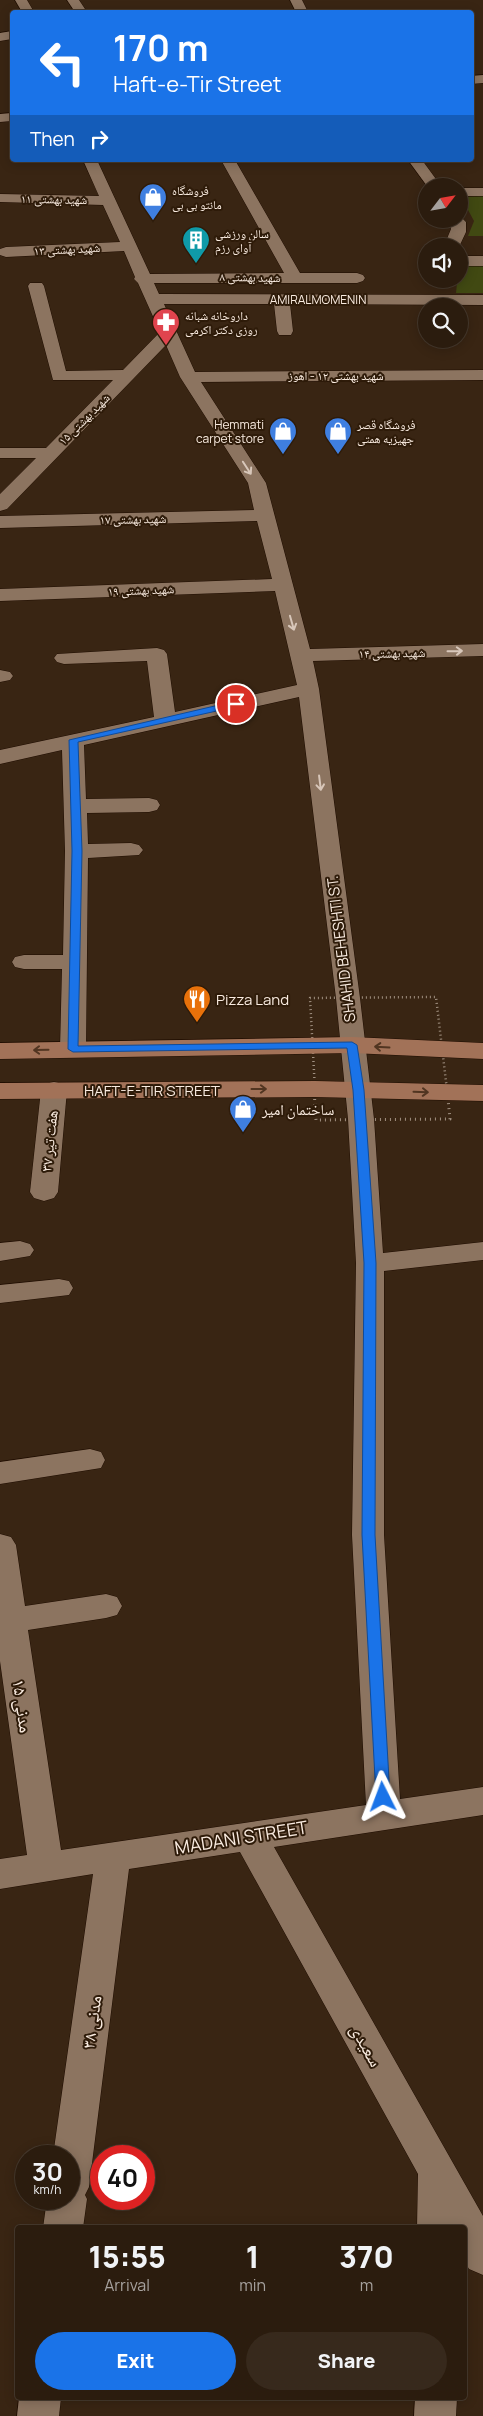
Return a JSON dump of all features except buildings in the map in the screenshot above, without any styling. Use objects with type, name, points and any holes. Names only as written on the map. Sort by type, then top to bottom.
[{"type":"main road","points":[[0,1050],[352,1045],[483,1051]]},
{"type":"main road","name":"HAFT-E-TIR STREET","points":[[0,1091],[358,1090],[483,1093]]},
{"type":"street","name":"SHAHID BEHESHTI ST.","points":[[91,162],[142,279],[189,377],[257,483],[308,689],[358,1090],[370,1263],[368,1535],[384,1816]]},
{"type":"street","points":[[229,162],[295,278]]},
{"type":"street","points":[[416,162],[428,178]]},
{"type":"street","points":[[468,192],[483,192]]},
{"type":"street","name":"شهید بهشتی ۱۱","points":[[0,198],[107,201]]},
{"type":"street","name":"شهید بهشتی ۱۳","points":[[6,252],[127,246]]},
{"type":"street","points":[[468,261],[483,261]]},
{"type":"street","name":"شهید بهشتی ۸","points":[[142,279],[176,276],[358,278]]},
{"type":"street","points":[[36,286],[59,376],[128,375]]},
{"type":"street","name":"AMIRALMOMENIN","points":[[152,299],[281,299],[443,294],[483,300]]},
{"type":"street","points":[[281,299],[285,331]]},
{"type":"street","name":"شهید بهشتی ۱۵","points":[[0,505],[169,333]]},
{"type":"street","points":[[295,375],[295,393]]},
{"type":"street","name":"شهید بهشتی ۱۲ - اهوز","points":[[189,377],[483,375]]},
{"type":"street","points":[[0,453],[52,453]]},
{"type":"street","name":"شهید بهشتی ۱۷","points":[[0,522],[266,515]]},
{"type":"street","name":"شهید بهشتی ۱۹","points":[[0,595],[281,585]]},
{"type":"street","name":"شهید بهشتی ۱۴","points":[[301,655],[483,650]]},
{"type":"street","points":[[64,658],[157,654],[165,719]]},
{"type":"street","points":[[0,757],[165,719],[308,689]]},
{"type":"street","points":[[73,1049],[77,851],[74,740]]},
{"type":"street","points":[[76,806],[149,804]]},
{"type":"street","points":[[77,851],[131,850]]},
{"type":"street","points":[[24,962],[75,962]]},
{"type":"street","name":"هفت تیر ۳۷","points":[[44,1192],[54,1090]]},
{"type":"street","points":[[370,1263],[483,1252]]},
{"type":"street","points":[[0,1294],[59,1288]]},
{"type":"street","points":[[0,1473],[90,1460]]},
{"type":"street","name":"مدنی ۱۵","points":[[0,1544],[11,1620],[10,1682],[46,1867]]},
{"type":"street","points":[[11,1620],[106,1606]]},
{"type":"street","name":"MADANI STREET","points":[[0,1874],[483,1801]]},
{"type":"street","name":"سعیدی","points":[[249,1836],[467,2225]]},
{"type":"street","name":"مدنی ۳۸","points":[[75,2145],[113,1857]]},
{"type":"street","points":[[437,2225],[438,2171]]},
{"type":"street","points":[[63,2225],[65,2210]]},
{"type":"street","name":"سعیدی","points":[[467,2226],[483,2256]]},
{"type":"street","points":[[38,2416],[40,2400]]},
{"type":"street","points":[[435,2416],[436,2400]]},
{"type":"green space","points":[[483,196],[483,236],[468,236],[474,221],[468,210],[468,197]]},
{"type":"green space","points":[[468,264],[483,264],[483,293],[456,293],[457,288],[468,288]]},
{"type":"place","name":"فروشگاه مانتو بی بی","points":[[153,221]]},
{"type":"place","name":"سالن ورزشی آوای رزم","points":[[196,264]]},
{"type":"place","name":"داروخانه شبانه روزی دکتر اکرمی","points":[[166,346]]},
{"type":"place","name":"Hemmati carpet store","points":[[283,455]]},
{"type":"place","name":"فروشگاه قصر جهیزیه همتی","points":[[338,455]]},
{"type":"place","name":"Pizza Land","points":[[197,1023]]},
{"type":"place","name":"ساختمان امیر","points":[[243,1133]]},
{"type":"route","points":[[236,704],[74,740],[77,851],[73,1049],[352,1045],[358,1090],[370,1263],[368,1535],[383,1797]]}]
